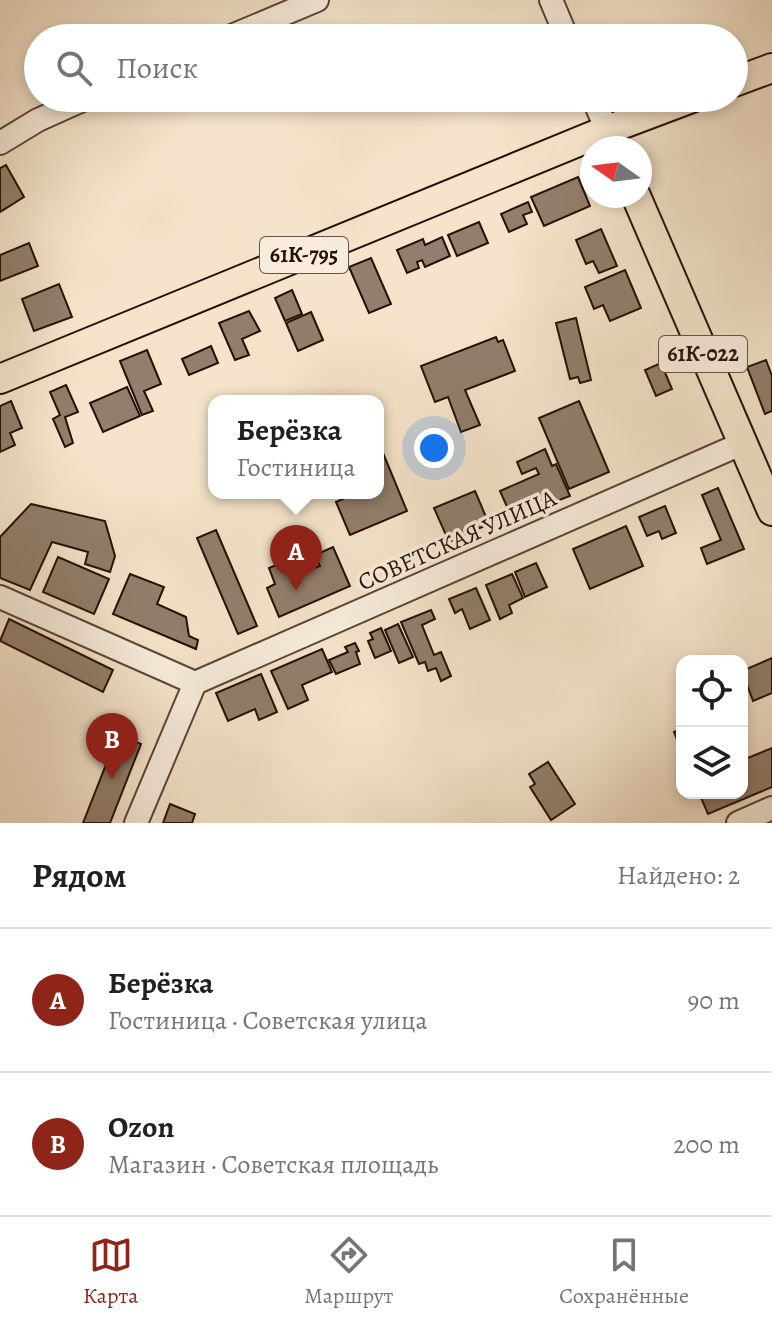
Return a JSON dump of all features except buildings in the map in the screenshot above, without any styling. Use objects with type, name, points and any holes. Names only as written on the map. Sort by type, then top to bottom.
[{"type":"main road","points":[[748,77],[772,68]]},
{"type":"main road","name":"61К-795","points":[[617,136],[664,112]]},
{"type":"main road","name":"61К-795","points":[[0,379],[580,151]]},
{"type":"main road","name":"61К-022","points":[[641,208],[772,511]]},
{"type":"street","points":[[260,24],[317,0]]},
{"type":"street","points":[[551,0],[561,24]]},
{"type":"street","points":[[0,143],[56,112]]},
{"type":"street","points":[[599,112],[610,136]]},
{"type":"street","name":"СОВЕТСКАЯ УЛИЦА","points":[[195,683],[741,444]]},
{"type":"street","points":[[0,597],[195,683],[136,823]]},
{"type":"street","points":[[738,823],[772,808]]},
{"type":"place","name":"Берёзка","points":[[296,591]]},
{"type":"place","name":"Ozon","points":[[112,779]]}]
